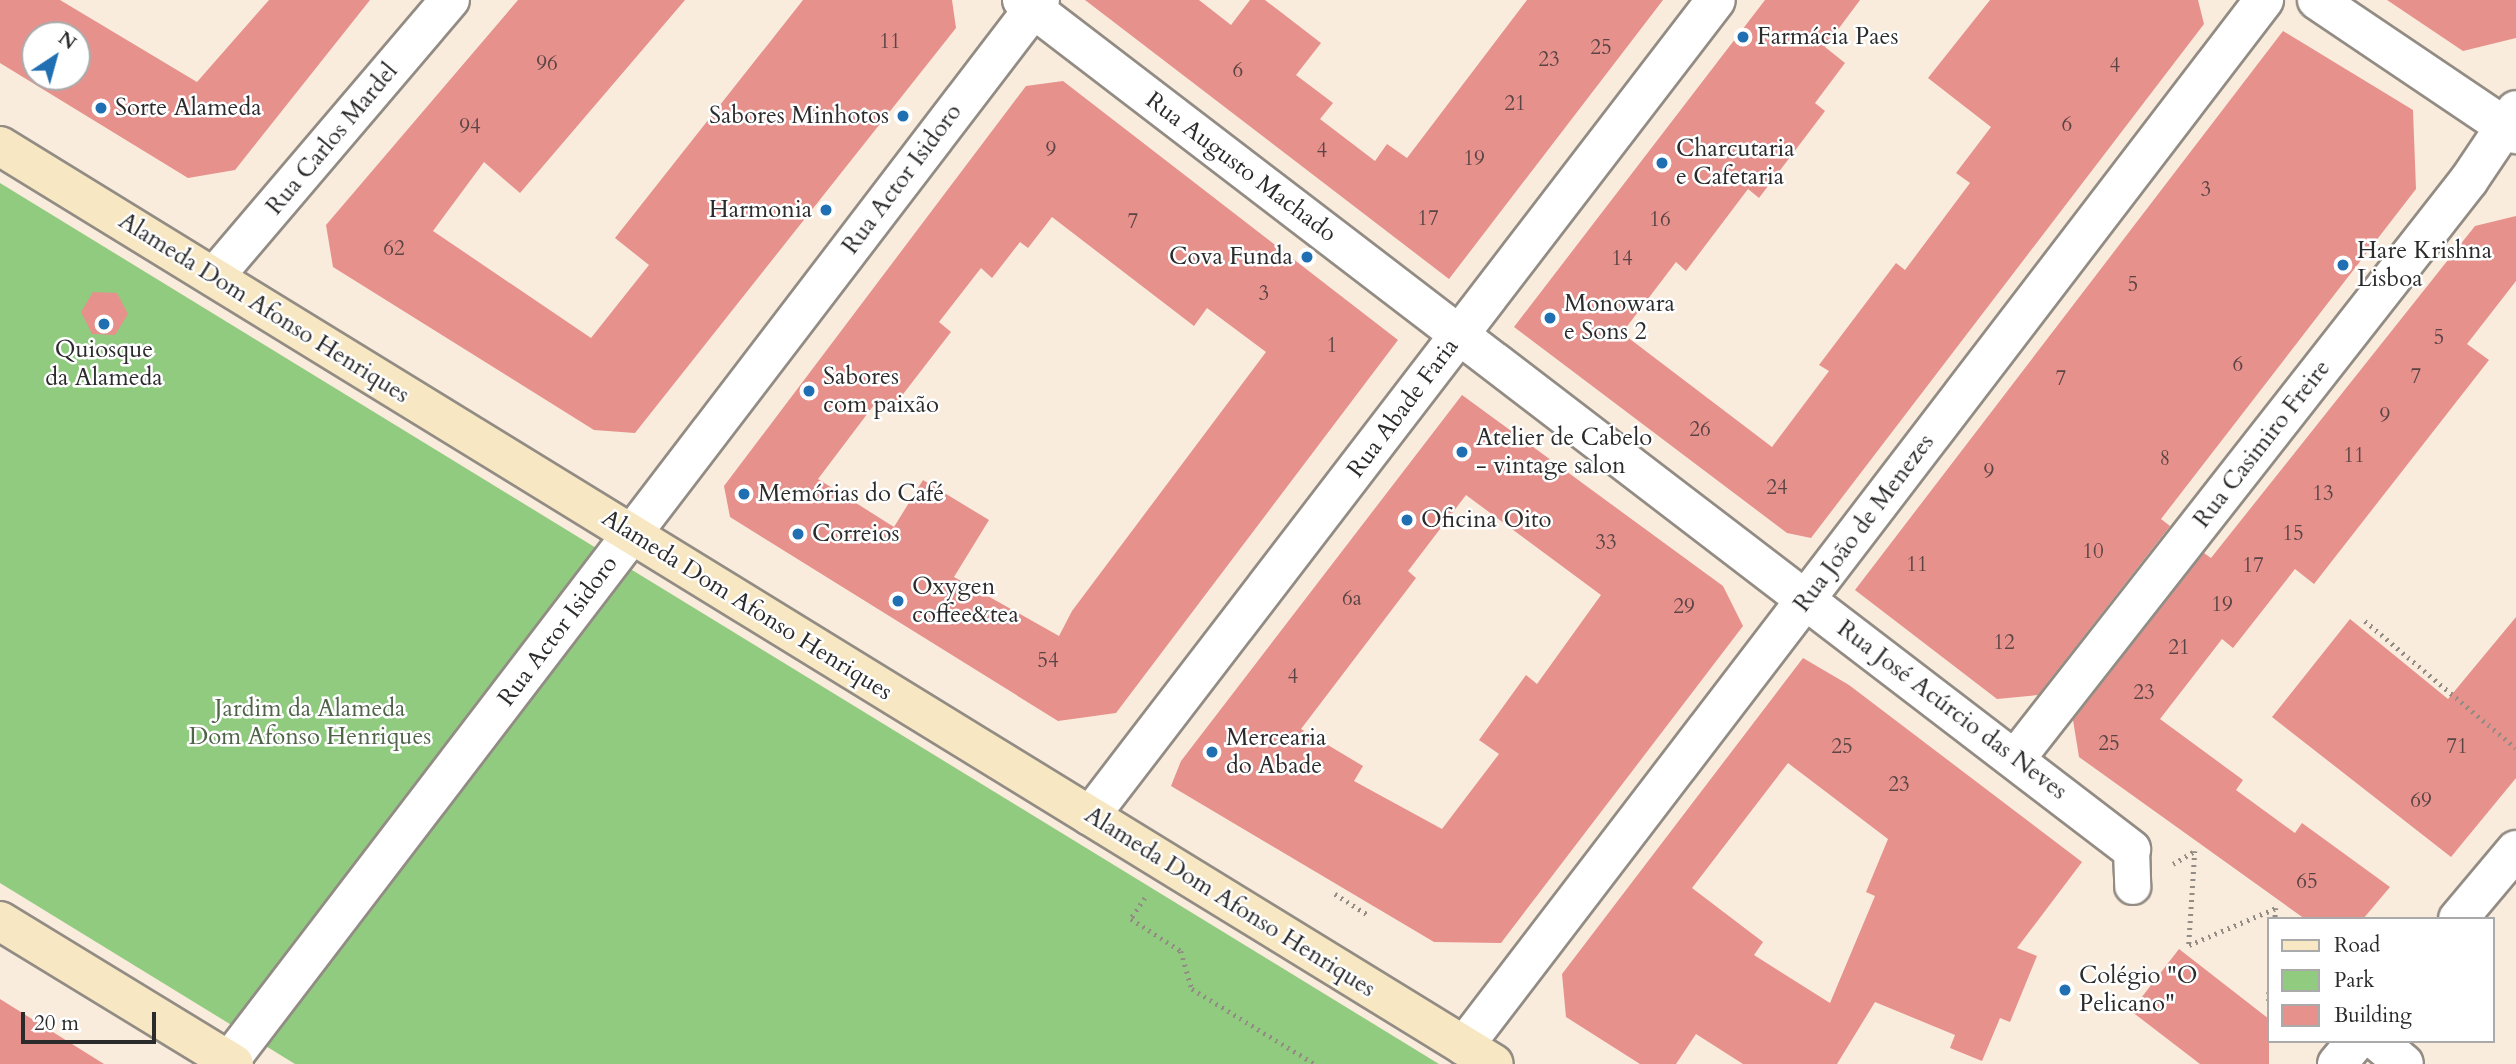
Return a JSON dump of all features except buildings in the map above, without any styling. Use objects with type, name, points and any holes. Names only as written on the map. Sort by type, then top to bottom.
[{"type":"main road","name":"Alameda Dom Afonso Henriques","points":[[0,146],[1479,1055]]},
{"type":"main road","points":[[0,921],[230,1063]]},
{"type":"street","name":"Rua Carlos Mardel","points":[[214,277],[450,0]]},
{"type":"street","name":"Rua Abade Faria","points":[[1090,816],[1716,0]]},
{"type":"street","name":"Rua João de Menezes","points":[[1479,1055],[1807,599],[2264,0]]},
{"type":"street","points":[[2317,0],[2512,123]]},
{"type":"street","name":"Rua Augusto Machado","points":[[1032,3],[1460,334]]},
{"type":"street","name":"Rua Actor Isidoro","points":[[230,1063],[1032,3]]},
{"type":"street","name":"Rua Casimiro Freire","points":[[2016,758],[2512,123]]},
{"type":"street","name":"Rua José Acúrcio das Neves","points":[[1460,334],[2016,758],[2132,868]]},
{"type":"street","points":[[2460,917],[2516,850]]},
{"type":"street","points":[[2337,1064],[2354,1043]]},
{"type":"street","points":[[2379,1043],[2404,1064]]},
{"type":"path","points":[[2365,621],[2516,748]]},
{"type":"path","points":[[2132,868],[2195,851],[2189,945],[2276,908],[2275,917]]},
{"type":"path","points":[[1335,894],[1370,916]]},
{"type":"path","points":[[1131,919],[1181,951],[1192,989],[1315,1064]]},
{"type":"green space","name":"Jardim da Alameda Dom Afonso Henriques","points":[[0,183],[1439,1064],[295,1064],[0,883]]},
{"type":"place","name":"Farmácia Paes","points":[[1743,37]]},
{"type":"place","name":"Sorte Alameda","points":[[101,108]]},
{"type":"place","name":"Sabores Minhotos","points":[[903,116]]},
{"type":"place","name":"Charcutaria e Cafetaria","points":[[1662,163]]},
{"type":"place","name":"Harmonia","points":[[826,210]]},
{"type":"place","name":"Cova Funda","points":[[1307,257]]},
{"type":"place","name":"Hare Krishna Lisboa","points":[[2343,265]]},
{"type":"place","name":"Monowara e Sons 2","points":[[1550,318]]},
{"type":"place","name":"Quiosque da Alameda","points":[[104,324]]},
{"type":"place","name":"Sabores com paixão","points":[[809,391]]},
{"type":"place","name":"Atelier de Cabelo - vintage salon","points":[[1462,452]]},
{"type":"place","name":"Memórias do Café","points":[[744,494]]},
{"type":"place","name":"Oficina Oito","points":[[1407,520]]},
{"type":"place","name":"Correios","points":[[798,534]]},
{"type":"place","name":"Oxygen coffee&tea","points":[[898,601]]},
{"type":"place","name":"Mercearia do Abade","points":[[1212,752]]},
{"type":"place","name":"Colégio \"O Pelicano\"","points":[[2065,990]]}]
